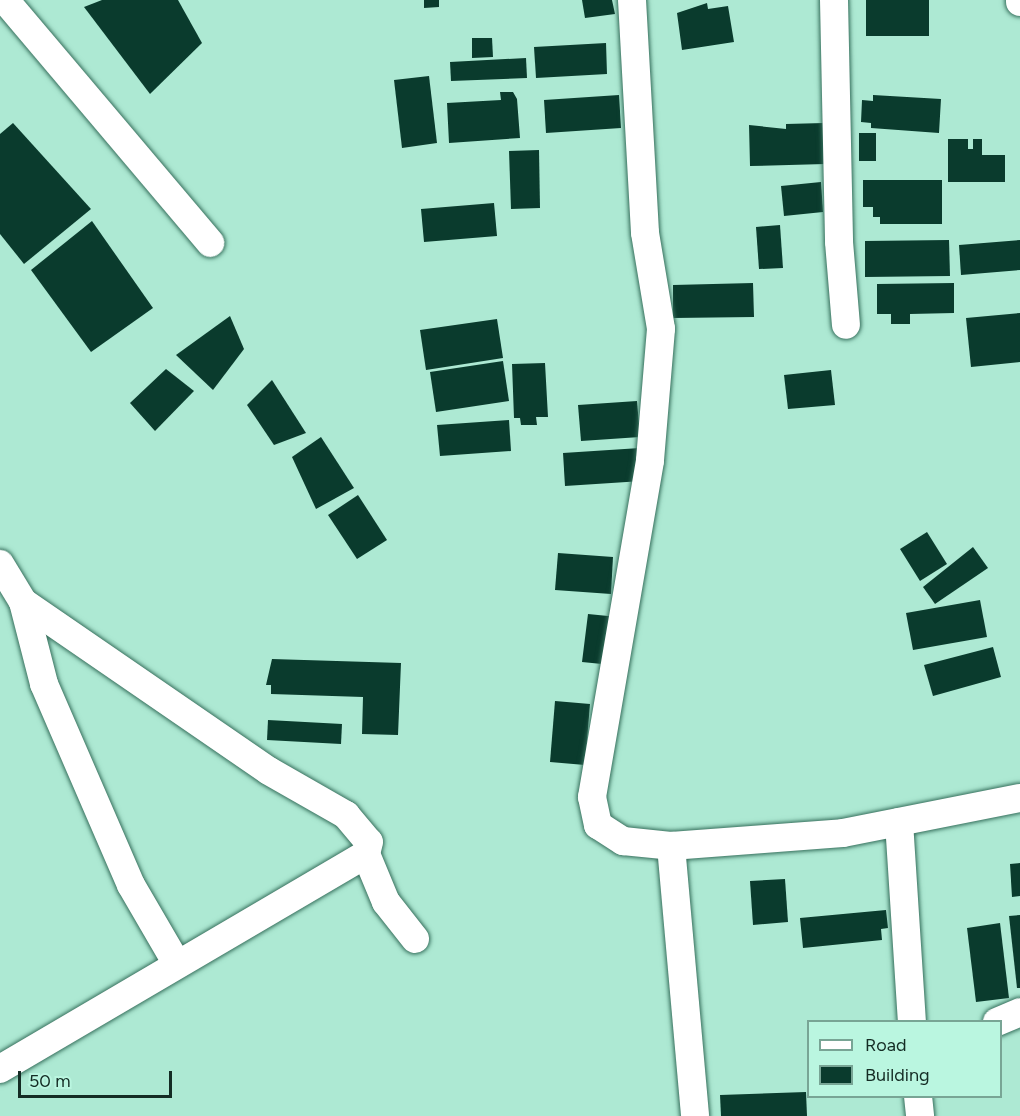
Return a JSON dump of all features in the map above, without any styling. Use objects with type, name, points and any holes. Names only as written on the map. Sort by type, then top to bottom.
[{"type":"street","points":[[5,0],[210,243]]},
{"type":"street","points":[[632,0],[645,233],[661,328],[650,461],[592,797],[598,825],[623,841],[671,846],[843,833],[1020,798]]},
{"type":"street","points":[[834,0],[839,242],[846,325]]},
{"type":"street","points":[[0,564],[23,602],[44,684],[131,885],[177,964]]},
{"type":"street","points":[[23,602],[269,771],[346,815],[369,842],[366,854],[386,902],[415,939]]},
{"type":"street","points":[[899,822],[912,1020]]},
{"type":"street","points":[[671,846],[695,1116]]},
{"type":"street","points":[[0,1069],[366,854]]},
{"type":"street","points":[[1002,1020],[1020,1012]]},
{"type":"street","points":[[918,1098],[920,1116]]},
{"type":"building","points":[[102,0],[178,0],[202,43],[150,94],[84,7]]},
{"type":"building","points":[[424,0],[439,0],[439,7],[424,8]]},
{"type":"building","points":[[582,0],[612,0],[615,14],[585,18]]},
{"type":"building","points":[[866,0],[929,0],[929,36],[866,36]]},
{"type":"building","points":[[707,3],[708,9],[728,6],[734,42],[682,50],[677,13]]},
{"type":"building","points":[[472,38],[492,38],[493,57],[472,58]]},
{"type":"building","points":[[606,43],[607,74],[536,78],[534,47]]},
{"type":"building","points":[[526,58],[527,78],[451,81],[450,62]]},
{"type":"building","points":[[429,76],[437,143],[402,148],[394,80]]},
{"type":"building","points":[[500,92],[513,92],[517,99],[520,138],[449,143],[447,103],[501,100]]},
{"type":"building","points":[[619,95],[621,128],[546,133],[544,100]]},
{"type":"building","points":[[873,95],[941,99],[939,133],[871,128],[871,123],[861,122],[862,100],[873,101]]},
{"type":"building","points":[[13,123],[91,209],[24,264],[0,234],[0,134]]},
{"type":"building","points":[[824,123],[825,164],[750,166],[749,125],[786,129],[786,124]]},
{"type":"building","points":[[859,133],[876,133],[876,161],[859,161]]},
{"type":"building","points":[[948,139],[968,139],[968,149],[973,149],[973,139],[982,139],[982,155],[1005,155],[1005,182],[948,182]]},
{"type":"building","points":[[539,150],[540,208],[511,209],[509,151]]},
{"type":"building","points":[[863,180],[942,180],[942,224],[880,224],[880,217],[873,217],[873,207],[863,207]]},
{"type":"building","points":[[821,182],[823,212],[784,216],[781,186]]},
{"type":"building","points":[[494,203],[497,236],[424,242],[421,209]]},
{"type":"building","points":[[92,221],[153,308],[91,352],[31,270]]},
{"type":"building","points":[[780,225],[783,268],[759,269],[756,227]]},
{"type":"building","points":[[949,240],[950,276],[865,277],[865,241]]},
{"type":"building","points":[[1020,240],[1020,270],[961,275],[959,245]]},
{"type":"building","points":[[753,283],[754,317],[673,318],[673,285]]},
{"type":"building","points":[[954,283],[954,313],[910,314],[910,324],[891,324],[891,314],[877,314],[877,284]]},
{"type":"building","points":[[1020,313],[1020,362],[971,367],[966,318]]},
{"type":"building","points":[[230,316],[244,349],[213,390],[176,355]]},
{"type":"building","points":[[497,319],[503,358],[426,370],[420,330]]},
{"type":"building","points":[[503,361],[509,401],[436,412],[430,372]]},
{"type":"building","points":[[545,363],[548,417],[536,417],[537,425],[521,425],[520,418],[514,418],[512,364]]},
{"type":"building","points":[[166,369],[194,391],[155,431],[130,403]]},
{"type":"building","points":[[831,370],[835,405],[788,409],[784,375]]},
{"type":"building","points":[[272,380],[306,433],[274,445],[247,405]]},
{"type":"building","points":[[637,401],[640,437],[581,441],[578,405]]},
{"type":"building","points":[[509,420],[511,451],[440,456],[437,425]]},
{"type":"building","points":[[321,437],[354,488],[316,509],[292,457]]},
{"type":"building","points":[[640,448],[642,481],[565,486],[563,453]]},
{"type":"building","points":[[358,495],[387,540],[357,559],[328,515]]},
{"type":"building","points":[[927,532],[947,564],[920,581],[900,549]]},
{"type":"building","points":[[973,547],[988,568],[935,604],[923,587]]},
{"type":"building","points":[[558,553],[613,557],[611,594],[555,590]]},
{"type":"building","points":[[980,600],[987,637],[913,650],[906,613]]},
{"type":"building","points":[[588,614],[618,617],[612,665],[582,662]]},
{"type":"building","points":[[993,647],[1001,677],[933,696],[924,665]]},
{"type":"building","points":[[272,659],[401,663],[398,735],[362,734],[363,697],[271,694],[271,685],[266,685]]},
{"type":"building","points":[[555,701],[590,704],[585,765],[550,762]]},
{"type":"building","points":[[268,720],[342,724],[341,744],[267,740]]},
{"type":"building","points":[[1020,863],[1020,896],[1012,897],[1010,864]]},
{"type":"building","points":[[785,879],[788,922],[753,925],[750,881]]},
{"type":"building","points":[[886,910],[888,928],[881,929],[882,940],[803,948],[800,918]]},
{"type":"building","points":[[1020,915],[1020,988],[1017,988],[1009,916]]},
{"type":"building","points":[[1000,923],[1009,998],[976,1002],[967,928]]},
{"type":"building","points":[[806,1092],[807,1116],[721,1116],[720,1095]]}]
